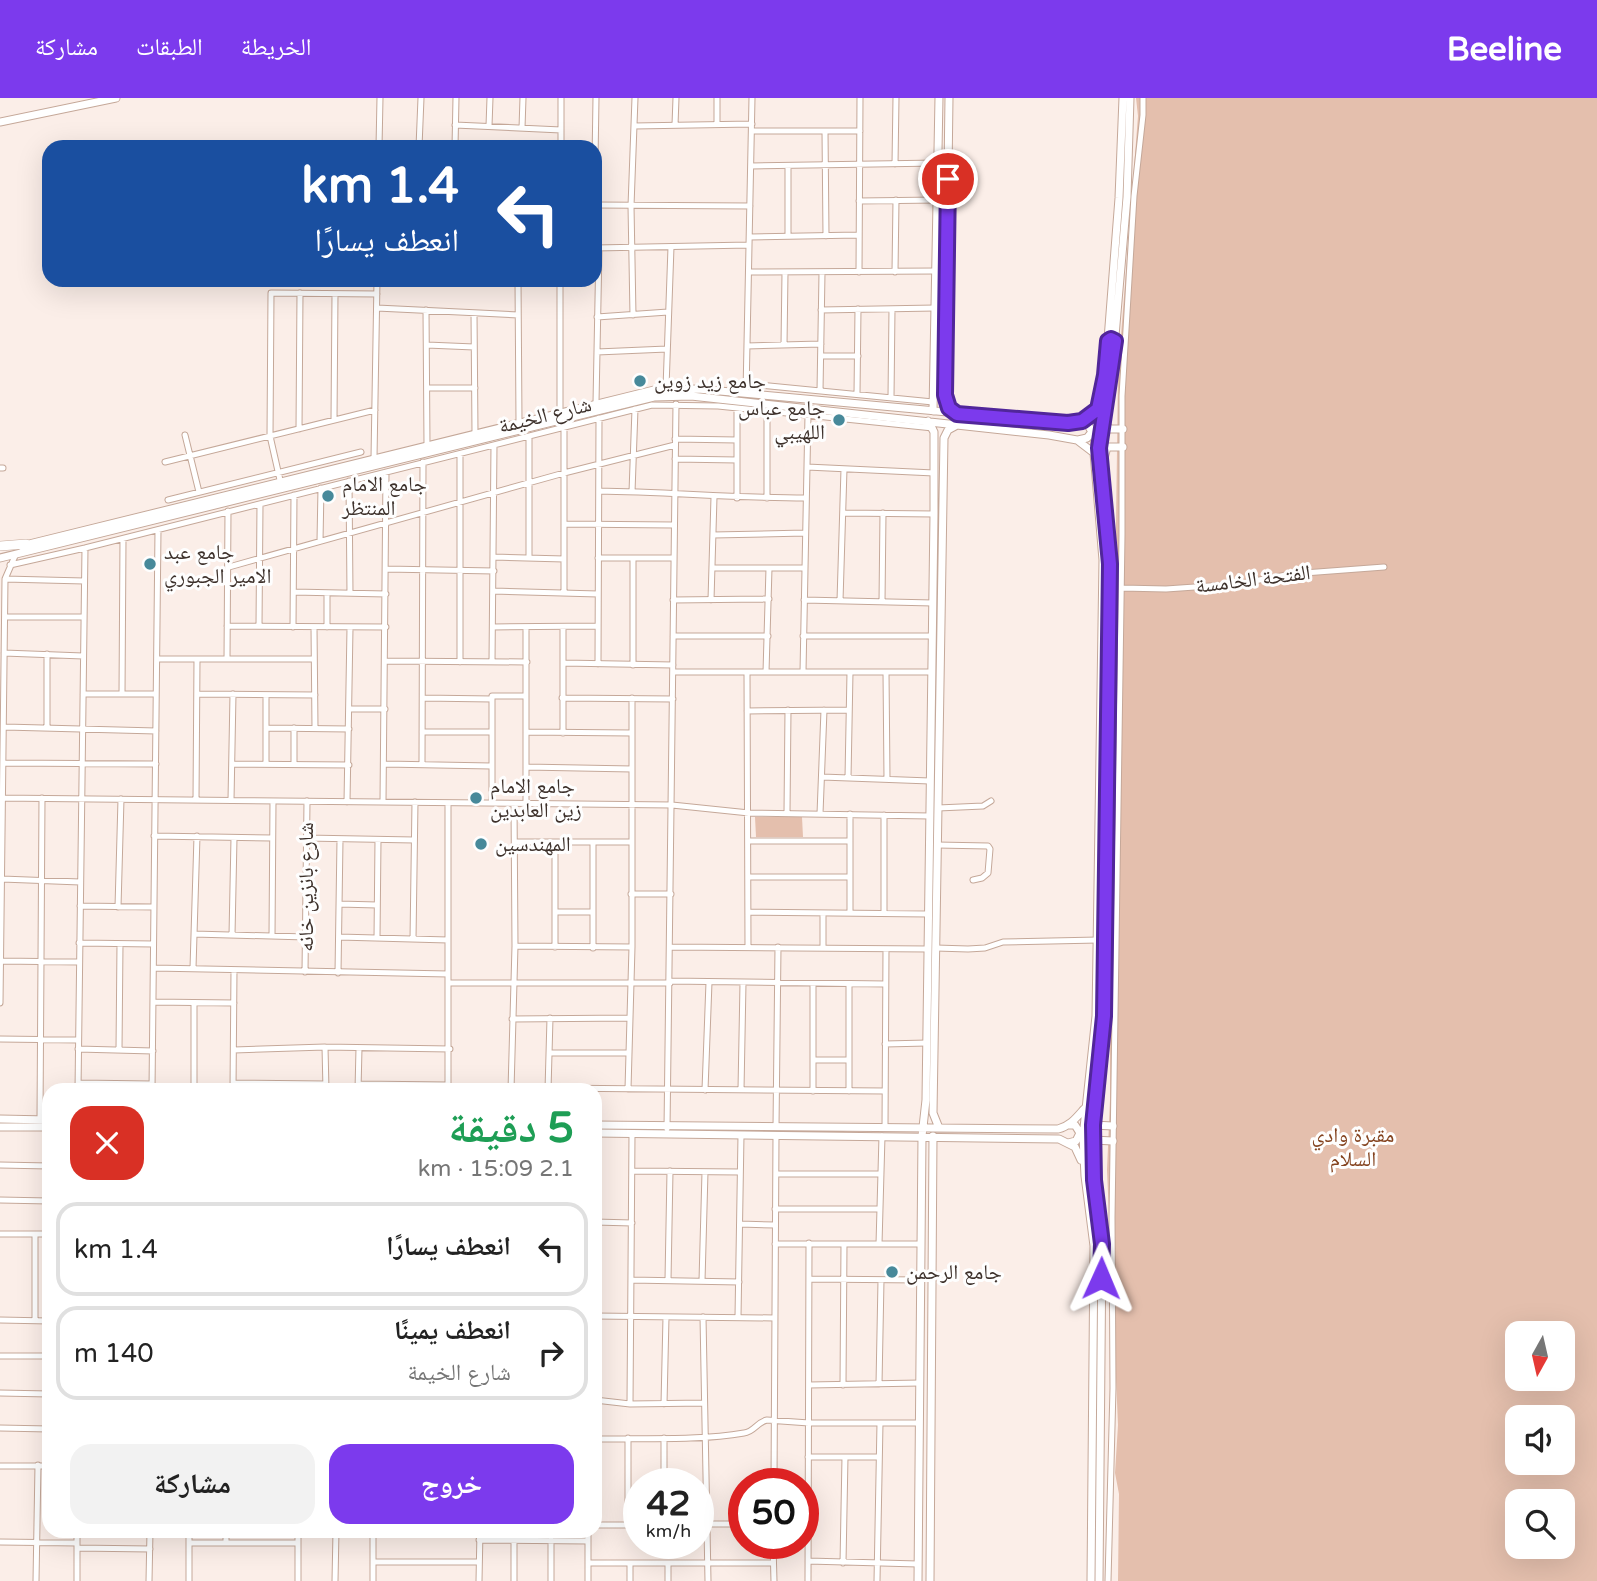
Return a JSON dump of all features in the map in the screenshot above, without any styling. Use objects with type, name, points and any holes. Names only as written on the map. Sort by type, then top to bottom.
[{"type":"highway","points":[[0,548],[26,544]]},
{"type":"street","points":[[73,107],[74,98]]},
{"type":"street","points":[[0,122],[117,98]]},
{"type":"street","points":[[379,140],[380,98]]},
{"type":"street","points":[[419,140],[421,98]]},
{"type":"street","points":[[455,140],[456,98]]},
{"type":"street","points":[[489,126],[490,98]]},
{"type":"street","points":[[522,128],[523,98]]},
{"type":"street","points":[[561,98],[561,140]]},
{"type":"street","points":[[595,140],[596,98]]},
{"type":"street","points":[[633,315],[631,206],[635,98]]},
{"type":"street","points":[[675,125],[676,98]]},
{"type":"street","points":[[717,98],[717,124]]},
{"type":"street","points":[[748,394],[752,98]]},
{"type":"street","points":[[859,272],[860,98]]},
{"type":"street","points":[[895,164],[896,98]]},
{"type":"street","points":[[933,411],[939,98]]},
{"type":"street","points":[[949,98],[945,388],[946,402],[957,414]]},
{"type":"street","points":[[1112,330],[1123,98]]},
{"type":"street","points":[[1098,1044],[1103,560],[1094,453],[1111,341],[1127,197],[1130,98]]},
{"type":"street","points":[[1108,1581],[1113,1388],[1113,1126],[1122,588],[1122,396],[1143,98]]},
{"type":"street","points":[[634,126],[717,124],[860,131]]},
{"type":"street","points":[[455,125],[561,130]]},
{"type":"street","points":[[825,131],[825,236]]},
{"type":"street","points":[[751,166],[938,164],[943,169],[948,164]]},
{"type":"street","points":[[788,166],[788,236]]},
{"type":"street","points":[[859,201],[937,196],[943,189],[948,194]]},
{"type":"street","points":[[895,272],[896,200]]},
{"type":"street","points":[[602,205],[750,206]]},
{"type":"street","points":[[750,237],[858,235]]},
{"type":"street","points":[[602,248],[749,245]]},
{"type":"street","points":[[666,388],[671,247]]},
{"type":"street","points":[[749,272],[936,271]]},
{"type":"street","points":[[784,345],[785,273]]},
{"type":"street","points":[[820,391],[822,273]]},
{"type":"street","points":[[374,458],[377,287]]},
{"type":"street","points":[[518,287],[519,422]]},
{"type":"street","points":[[560,287],[560,412]]},
{"type":"street","points":[[596,403],[597,287]]},
{"type":"street","points":[[279,476],[270,436],[271,293],[377,294]]},
{"type":"street","points":[[299,429],[300,293]]},
{"type":"street","points":[[334,420],[335,294]]},
{"type":"street","points":[[377,308],[518,315]]},
{"type":"street","points":[[821,310],[935,308]]},
{"type":"street","points":[[849,403],[853,394],[858,356],[858,309]]},
{"type":"street","points":[[891,397],[892,309]]},
{"type":"street","points":[[422,458],[434,448],[429,444],[426,310]]},
{"type":"street","points":[[597,317],[668,312]]},
{"type":"street","points":[[474,313],[475,433]]},
{"type":"street","points":[[747,346],[821,344]]},
{"type":"street","points":[[426,345],[474,348]]},
{"type":"street","points":[[597,352],[667,349]]},
{"type":"street","points":[[821,356],[858,356]]},
{"type":"street","points":[[748,394],[758,385],[933,402]]},
{"type":"street","points":[[427,388],[475,388]]},
{"type":"street","name":"شارع الخيمة","points":[[185,508],[279,476],[374,458],[666,388],[1077,422]]},
{"type":"street","points":[[934,388],[945,388]]},
{"type":"street","points":[[760,403],[766,400],[765,395]]},
{"type":"street","name":"شارع الخيمة","points":[[26,544],[371,466],[422,458],[455,446],[638,400],[671,396],[719,403],[798,407],[932,427],[959,424],[1077,440],[1094,453]]},
{"type":"street","points":[[797,398],[794,402],[798,407]]},
{"type":"street","points":[[10,565],[386,472],[422,458],[460,454],[663,404],[719,403],[737,408],[932,427],[945,434]]},
{"type":"street","points":[[671,1130],[667,1089],[676,404]]},
{"type":"street","points":[[737,408],[737,498]]},
{"type":"street","points":[[1101,409],[1107,427],[1123,429]]},
{"type":"street","points":[[1077,422],[1101,409]]},
{"type":"street","points":[[1092,1200],[1110,564],[1099,448],[1101,409]]},
{"type":"street","points":[[165,462],[375,410]]},
{"type":"street","points":[[632,492],[635,410]]},
{"type":"street","points":[[766,498],[767,411]]},
{"type":"street","points":[[803,672],[808,415]]},
{"type":"street","points":[[598,664],[599,418]]},
{"type":"street","points":[[1077,422],[1088,425],[1092,432],[1087,438],[1077,440]]},
{"type":"street","points":[[945,434],[959,424]]},
{"type":"street","points":[[564,427],[564,593]]},
{"type":"street","points":[[918,1581],[922,1133],[926,1100],[938,808],[930,781],[935,766],[932,673],[932,427]]},
{"type":"street","points":[[939,1129],[933,1113],[932,948],[928,914],[945,434]]},
{"type":"street","points":[[185,435],[198,492]]},
{"type":"street","points":[[455,446],[452,440],[466,435]]},
{"type":"street","points":[[529,436],[529,558]]},
{"type":"street","points":[[229,567],[675,442],[737,440]]},
{"type":"street","points":[[492,662],[495,571],[494,445]]},
{"type":"street","points":[[1102,472],[1105,449],[1110,446],[1123,447]]},
{"type":"street","points":[[167,500],[279,476],[360,452]]},
{"type":"street","points":[[460,454],[460,662]]},
{"type":"street","points":[[422,458],[422,764]]},
{"type":"street","points":[[675,458],[737,460]]},
{"type":"street","points":[[371,466],[373,475]]},
{"type":"street","points":[[807,467],[934,473]]},
{"type":"street","points":[[839,601],[844,469]]},
{"type":"street","points":[[383,802],[386,472]]},
{"type":"street","points":[[349,481],[350,593]]},
{"type":"street","points":[[320,541],[321,488]]},
{"type":"street","points":[[598,491],[674,492],[737,498],[806,498]]},
{"type":"street","points":[[293,627],[294,495]]},
{"type":"street","points":[[710,600],[714,497]]},
{"type":"street","points":[[259,626],[260,504]]},
{"type":"street","points":[[227,659],[228,512]]},
{"type":"street","points":[[843,513],[934,514]]},
{"type":"street","points":[[883,513],[883,602]]},
{"type":"street","name":"شارع الخيمة","points":[[0,558],[143,524],[159,515]]},
{"type":"street","points":[[143,524],[145,533]]},
{"type":"street","points":[[565,524],[673,525]]},
{"type":"street","points":[[152,1083],[158,530]]},
{"type":"street","points":[[713,535],[805,533]]},
{"type":"street","points":[[122,694],[123,539]]},
{"type":"street","points":[[78,1083],[85,548]]},
{"type":"street","points":[[0,1003],[5,579],[15,556]]},
{"type":"street","points":[[495,557],[565,559]]},
{"type":"street","points":[[598,558],[673,558]]},
{"type":"street","points":[[633,558],[633,665]]},
{"type":"street","name":"الفتحة الخامسة","points":[[1122,588],[1166,589],[1238,584],[1291,574],[1384,566]]},
{"type":"street","points":[[712,568],[805,568]]},
{"type":"street","points":[[766,672],[769,568]]},
{"type":"street","points":[[386,569],[495,571]]},
{"type":"street","points":[[0,572],[5,579]]},
{"type":"street","points":[[5,579],[84,581]]},
{"type":"street","points":[[494,591],[598,594]]},
{"type":"street","points":[[294,593],[386,594]]},
{"type":"street","points":[[327,593],[327,627]]},
{"type":"street","points":[[673,600],[769,599]]},
{"type":"street","points":[[804,600],[933,603]]},
{"type":"street","points":[[5,617],[84,617]]},
{"type":"street","points":[[227,626],[386,627]]},
{"type":"street","points":[[493,626],[598,626]]},
{"type":"street","points":[[314,627],[315,728]]},
{"type":"street","points":[[563,627],[563,733]]},
{"type":"street","points":[[347,802],[350,628]]},
{"type":"street","points":[[526,628],[526,804]]},
{"type":"street","points":[[673,636],[768,636]]},
{"type":"street","points":[[803,636],[932,636]]},
{"type":"street","points":[[4,653],[83,656]]},
{"type":"street","points":[[47,654],[47,728]]},
{"type":"street","points":[[157,659],[314,659]]},
{"type":"street","points":[[196,800],[197,659]]},
{"type":"street","points":[[386,661],[527,662]]},
{"type":"street","points":[[563,663],[747,672],[932,673]]},
{"type":"street","points":[[747,672],[748,947]]},
{"type":"street","points":[[848,778],[850,672]]},
{"type":"street","points":[[886,673],[887,779]]},
{"type":"street","points":[[83,694],[156,694]]},
{"type":"street","points":[[197,694],[315,695]]},
{"type":"street","points":[[231,800],[233,694]]},
{"type":"street","points":[[265,764],[266,695]]},
{"type":"street","points":[[492,803],[492,696],[526,696]]},
{"type":"street","points":[[423,698],[492,699]]},
{"type":"street","points":[[562,698],[673,699]]},
{"type":"street","points":[[628,1089],[632,947],[632,698]]},
{"type":"street","points":[[349,709],[385,709]]},
{"type":"street","points":[[787,813],[788,710]]},
{"type":"street","points":[[820,814],[824,710]]},
{"type":"street","points":[[747,711],[849,710]]},
{"type":"street","points":[[5,727],[156,732]]},
{"type":"street","points":[[266,728],[349,729]]},
{"type":"street","points":[[294,728],[294,764]]},
{"type":"street","points":[[422,732],[492,732]]},
{"type":"street","points":[[526,732],[632,733]]},
{"type":"street","points":[[4,763],[156,764]]},
{"type":"street","points":[[233,764],[349,765]]},
{"type":"street","points":[[385,764],[491,766]]},
{"type":"street","points":[[526,767],[632,769]]},
{"type":"street","points":[[822,777],[930,781]]},
{"type":"street","points":[[2,798],[672,805],[749,813],[930,816]]},
{"type":"street","points":[[0,1126],[40,1119],[42,798]]},
{"type":"street","points":[[118,907],[121,799]]},
{"type":"street","points":[[272,936],[273,801]]},
{"type":"street","name":"شارع بانزين خانه","points":[[305,972],[307,801]]},
{"type":"street","points":[[938,808],[983,806],[991,801]]},
{"type":"street","points":[[412,939],[415,802]]},
{"type":"street","points":[[448,803],[448,1083]]},
{"type":"street","points":[[511,1083],[515,946],[514,804]]},
{"type":"street","points":[[850,814],[850,913]]},
{"type":"street","points":[[884,815],[884,913]]},
{"type":"street","points":[[154,836],[272,838]]},
{"type":"street","points":[[193,968],[197,836]]},
{"type":"street","points":[[232,935],[234,838]]},
{"type":"street","points":[[306,838],[414,840]]},
{"type":"street","points":[[338,973],[340,840]]},
{"type":"street","points":[[377,938],[378,840]]},
{"type":"street","points":[[748,841],[850,841]]},
{"type":"street","points":[[516,842],[631,842]]},
{"type":"street","points":[[555,842],[555,947]]},
{"type":"street","points":[[593,842],[593,948]]},
{"type":"street","points":[[937,845],[988,846],[988,873],[973,880]]},
{"type":"street","points":[[748,877],[850,877]]},
{"type":"street","points":[[2,880],[80,882]]},
{"type":"street","points":[[631,894],[671,894]]},
{"type":"street","points":[[340,904],[377,905]]},
{"type":"street","points":[[80,906],[153,907]]},
{"type":"street","points":[[555,912],[593,912]]},
{"type":"street","points":[[748,912],[928,914]]},
{"type":"street","points":[[823,913],[823,948]]},
{"type":"street","points":[[194,934],[306,937]]},
{"type":"street","points":[[339,937],[448,940]]},
{"type":"street","points":[[670,947],[968,949],[985,948],[1003,942],[1098,940]]},
{"type":"street","points":[[79,943],[153,944]]},
{"type":"street","points":[[119,1050],[120,944]]},
{"type":"street","points":[[515,946],[632,947]]},
{"type":"street","points":[[774,1468],[778,947]]},
{"type":"street","points":[[879,1244],[885,1091],[886,949]]},
{"type":"street","points":[[1,961],[79,962]]},
{"type":"street","points":[[154,968],[448,974]]},
{"type":"street","points":[[233,1083],[234,970]]},
{"type":"street","points":[[705,1090],[709,982]]},
{"type":"street","points":[[448,983],[885,984]]},
{"type":"street","points":[[741,1090],[743,983]]},
{"type":"street","points":[[813,984],[813,1091]]},
{"type":"street","points":[[849,984],[849,1091]]},
{"type":"street","points":[[153,1002],[234,1003]]},
{"type":"street","points":[[194,1003],[194,1083]]},
{"type":"street","points":[[512,1018],[630,1018]]},
{"type":"street","points":[[548,1083],[550,1018]]},
{"type":"street","points":[[0,1039],[78,1040]]},
{"type":"street","points":[[885,1044],[927,1043]]},
{"type":"street","points":[[325,1048],[326,1083]]},
{"type":"street","points":[[358,1083],[359,1048]]},
{"type":"street","points":[[78,1049],[153,1051]]},
{"type":"street","points":[[234,1050],[450,1049]]},
{"type":"street","points":[[549,1053],[628,1053]]},
{"type":"street","points":[[813,1060],[849,1060]]},
{"type":"street","points":[[1085,1176],[1084,1108],[1096,1062]]},
{"type":"street","points":[[602,1089],[885,1091]]},
{"type":"street","points":[[1069,1125],[1084,1108]]},
{"type":"street","points":[[0,1119],[10,1123],[42,1126]]},
{"type":"street","points":[[922,1133],[939,1129],[1058,1129],[1075,1125],[1080,1132],[1076,1141],[1068,1143]]},
{"type":"street","points":[[1093,1125],[1113,1126]]},
{"type":"street","points":[[602,1126],[655,1130],[883,1132],[1059,1139],[1079,1152],[1102,1244],[1099,1581]]},
{"type":"street","points":[[602,1133],[632,1134],[655,1130]]},
{"type":"street","points":[[671,1130],[741,1135],[776,1131]]},
{"type":"street","points":[[630,1404],[632,1134]]},
{"type":"street","points":[[738,1317],[741,1135]]},
{"type":"street","points":[[930,1581],[933,1136]]},
{"type":"street","points":[[1093,1140],[1113,1141]]},
{"type":"street","points":[[0,1165],[42,1166]]},
{"type":"street","points":[[633,1171],[740,1172]]},
{"type":"street","points":[[667,1280],[670,1171]]},
{"type":"street","points":[[702,1281],[705,1172]]},
{"type":"street","points":[[776,1174],[881,1174]]},
{"type":"street","points":[[0,1200],[42,1201]]},
{"type":"street","points":[[775,1209],[880,1209]]},
{"type":"street","points":[[1091,1581],[1095,1218]]},
{"type":"street","points":[[602,1222],[632,1223]]},
{"type":"street","points":[[740,1224],[775,1225]]},
{"type":"street","points":[[0,1234],[42,1234]]},
{"type":"street","points":[[35,1234],[35,1320]]},
{"type":"street","points":[[808,1468],[810,1243]]},
{"type":"street","points":[[775,1244],[921,1244]]},
{"type":"street","points":[[843,1384],[844,1244]]},
{"type":"street","points":[[809,1279],[920,1280]]},
{"type":"street","points":[[631,1280],[739,1282]]},
{"type":"street","points":[[879,1384],[881,1280]]},
{"type":"street","points":[[602,1316],[774,1318]]},
{"type":"street","points":[[664,1404],[666,1317]]},
{"type":"street","points":[[703,1317],[706,1468]]},
{"type":"street","points":[[0,1320],[42,1320]]},
{"type":"street","points":[[0,1356],[42,1356]]},
{"type":"street","points":[[810,1385],[879,1384],[920,1380],[931,1376]]},
{"type":"street","points":[[0,1393],[42,1395]]},
{"type":"street","points":[[920,1394],[931,1395]]},
{"type":"street","points":[[602,1401],[630,1404],[704,1403]]},
{"type":"street","points":[[602,1439],[748,1433],[762,1421],[775,1420],[809,1423],[919,1423]]},
{"type":"street","points":[[877,1581],[880,1423]]},
{"type":"street","points":[[0,1428],[42,1429]]},
{"type":"street","points":[[664,1437],[664,1468]]},
{"type":"street","points":[[628,1438],[628,1468]]},
{"type":"street","points":[[808,1457],[879,1457]]},
{"type":"street","points":[[843,1563],[845,1457]]},
{"type":"street","points":[[36,1581],[38,1465]]},
{"type":"street","points":[[0,1466],[42,1465]]},
{"type":"street","points":[[602,1525],[623,1525]]},
{"type":"street","points":[[77,1538],[77,1581]]},
{"type":"street","points":[[149,1581],[150,1538]]},
{"type":"street","points":[[189,1538],[189,1581]]},
{"type":"street","points":[[226,1538],[226,1543]]},
{"type":"street","points":[[298,1538],[298,1581]]},
{"type":"street","points":[[335,1538],[335,1581]]},
{"type":"street","points":[[373,1538],[373,1581]]},
{"type":"street","points":[[588,1538],[588,1581]]},
{"type":"street","points":[[479,1581],[479,1540],[588,1541]]},
{"type":"street","points":[[514,1540],[514,1581]]},
{"type":"street","points":[[551,1540],[551,1581]]},
{"type":"street","points":[[0,1542],[149,1549]]},
{"type":"street","points":[[189,1543],[298,1543]]},
{"type":"street","points":[[708,1559],[708,1581]]},
{"type":"street","points":[[773,1559],[774,1581]]},
{"type":"street","points":[[808,1559],[808,1581]]},
{"type":"street","points":[[373,1562],[479,1562]]},
{"type":"street","points":[[808,1562],[918,1564]]},
{"type":"street","points":[[588,1563],[773,1563]]},
{"type":"street","points":[[630,1563],[630,1581]]},
{"type":"street","points":[[668,1563],[668,1581]]},
{"type":"green space","name":"مقبرة وادي السلام","points":[[1136,98],[1597,98],[1597,1581],[1118,1581],[1119,1494],[1115,1473],[1118,1425],[1107,1170],[1118,374],[1138,116]]},
{"type":"green space","points":[[755,817],[802,817],[803,837],[756,837]]},
{"type":"place","name":"جامع زيد زوين","points":[[640,381]]},
{"type":"place","name":"جامع عباس اللهيبي","points":[[839,420]]},
{"type":"place","name":"جامع الامام المنتظر","points":[[328,496]]},
{"type":"place","name":"جامع عبد الامير الجبوري","points":[[150,564]]},
{"type":"place","name":"جامع الامام زين العابدين","points":[[476,798]]},
{"type":"place","name":"المهندسين","points":[[481,844]]},
{"type":"place","name":"جامع الرحمن","points":[[892,1272]]},
{"type":"route","points":[[948,179],[945,395],[949,408],[957,414],[1068,423],[1082,421],[1098,409],[1108,341],[1115,341],[1099,448],[1110,564],[1104,1016],[1093,1125],[1094,1180],[1102,1244],[1101,1278]]}]
